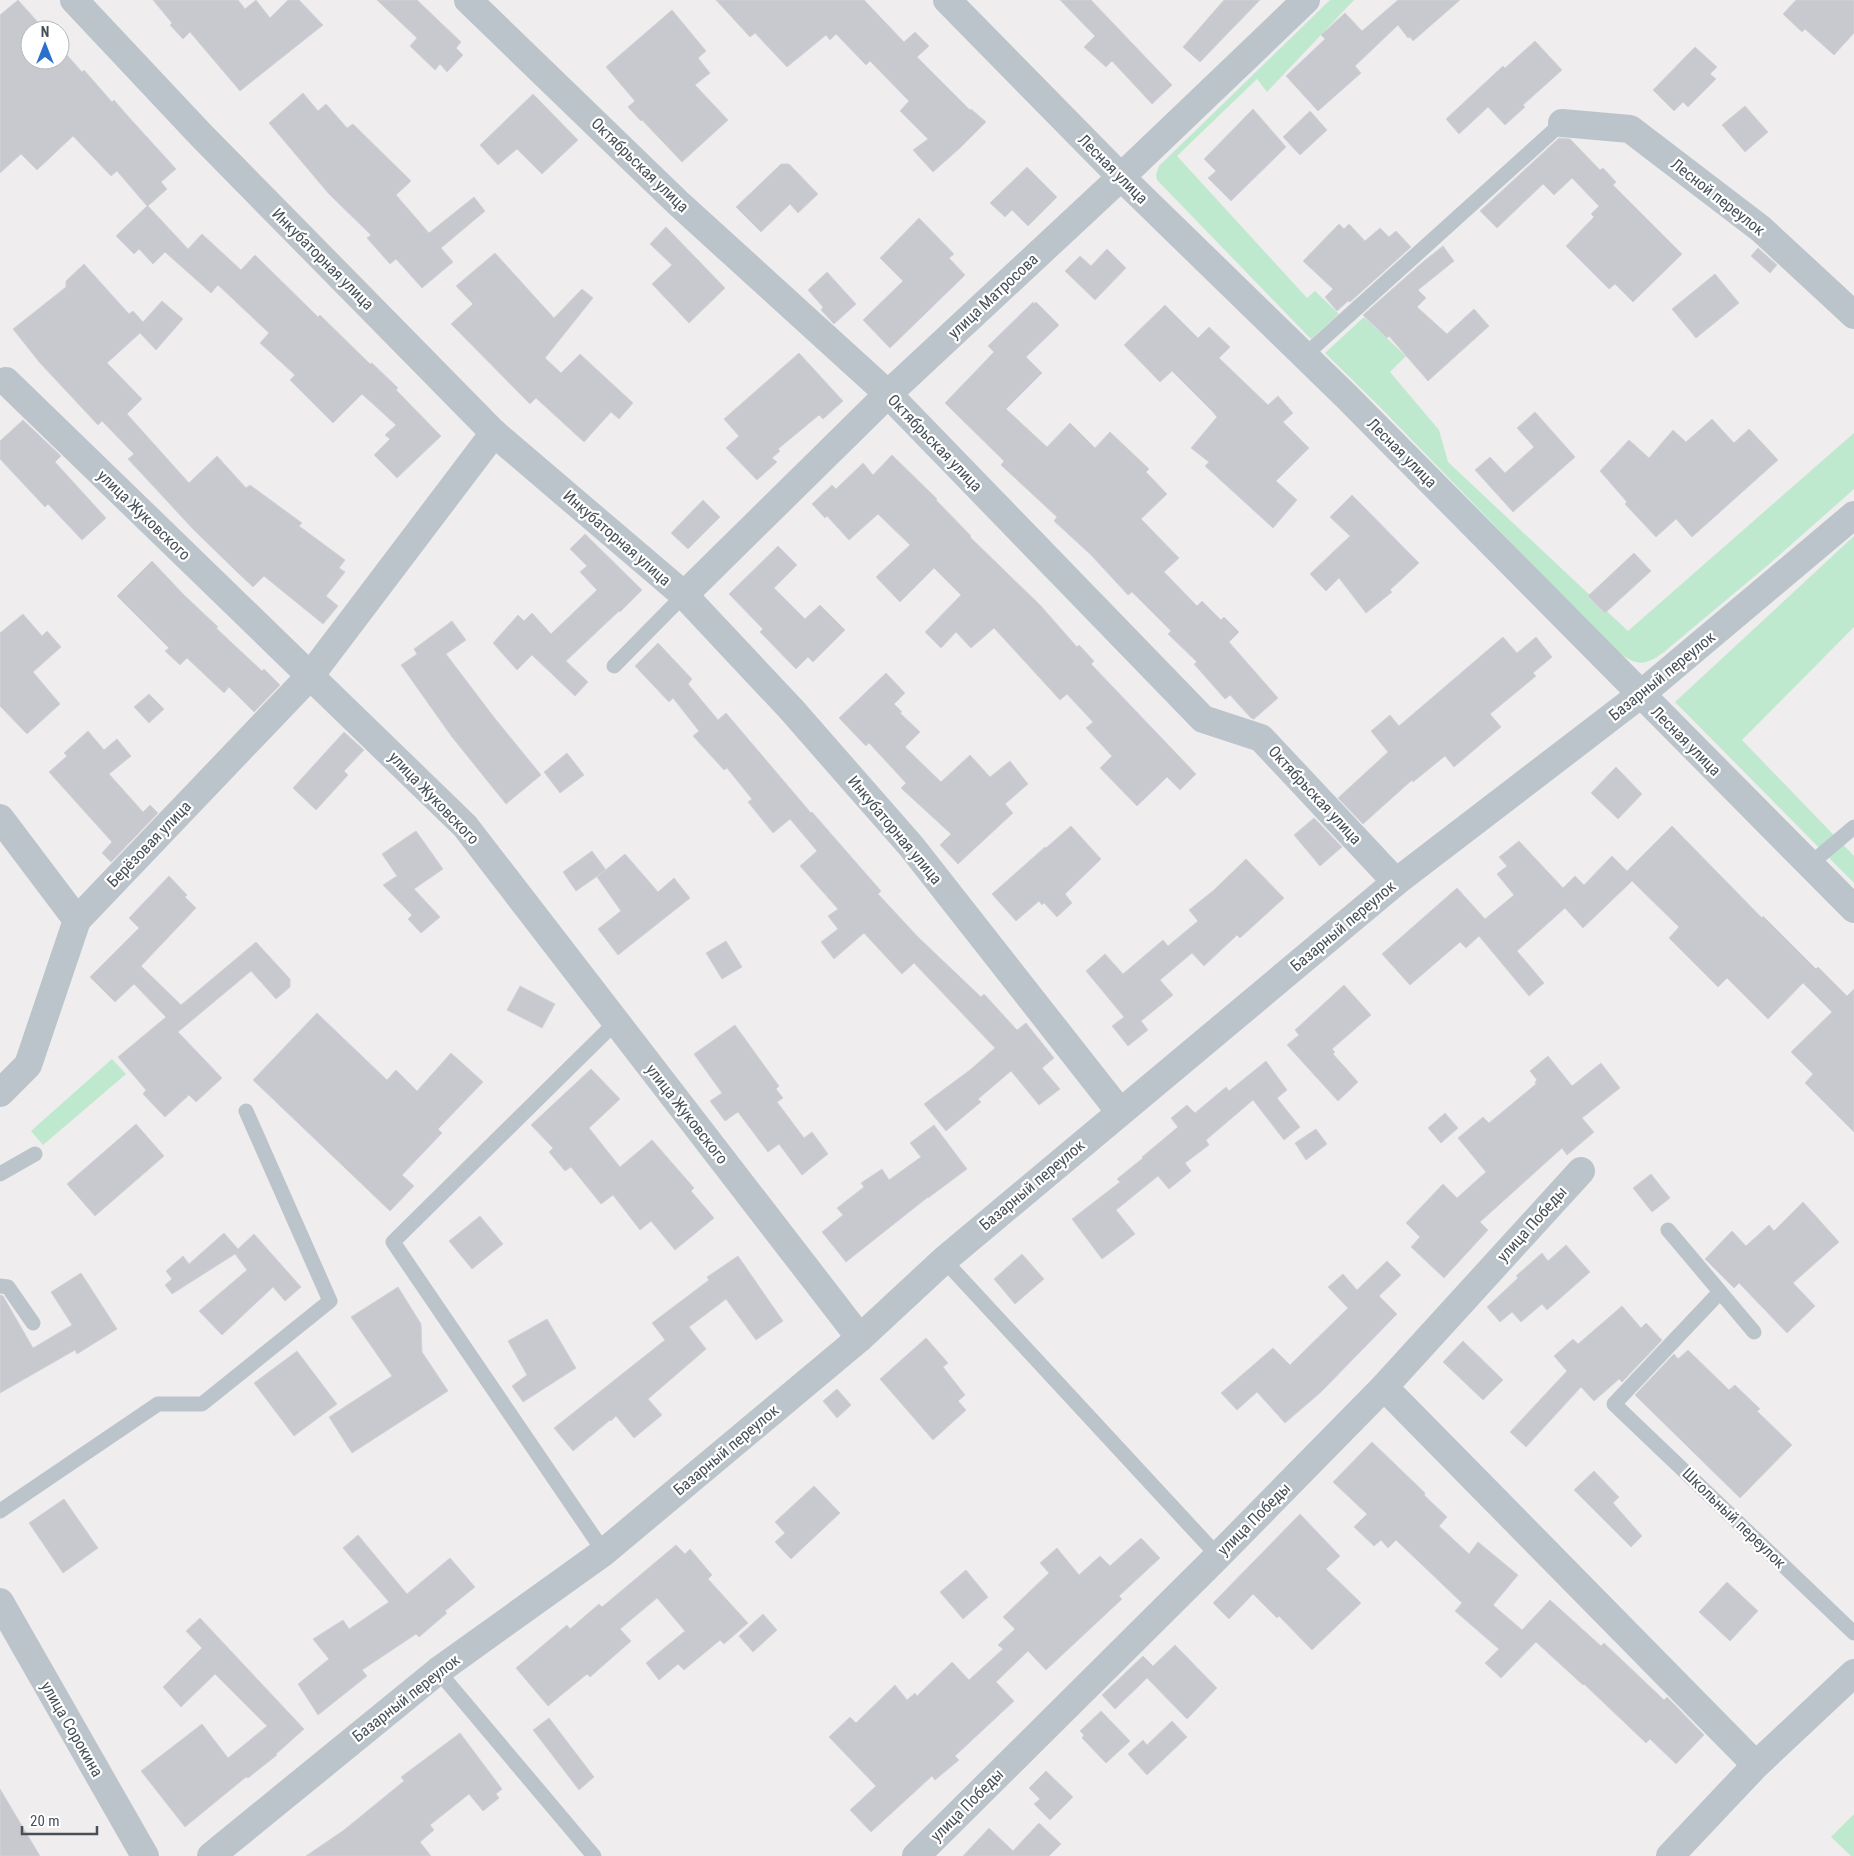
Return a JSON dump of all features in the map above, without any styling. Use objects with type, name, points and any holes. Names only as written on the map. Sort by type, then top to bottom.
[{"type":"street","name":"Инкубаторная улица","points":[[74,0],[200,134],[494,433],[684,595],[791,709],[911,846],[1120,1112]]},
{"type":"street","name":"Октябрьская улица","points":[[468,0],[677,202],[888,394],[1203,720],[1261,738],[1396,882]]},
{"type":"street","name":"Лесная улица","points":[[946,0],[1120,177],[1346,397],[1854,910]]},
{"type":"street","name":"улица Матросова","points":[[684,595],[888,394],[1306,0]]},
{"type":"street","name":"Лесной переулок","points":[[1562,123],[1630,129],[1761,229],[1854,315]]},
{"type":"street","name":"улица Жуковского","points":[[6,381],[465,826],[860,1338]]},
{"type":"street","name":"Берёзовая улица","points":[[77,920],[310,676],[494,433]]},
{"type":"street","name":"Базарный переулок","points":[[212,1856],[438,1671],[604,1552],[860,1338],[944,1260],[1396,882],[1640,695],[1854,515]]},
{"type":"street","points":[[0,818],[77,920],[28,1065],[0,1093]]},
{"type":"street","name":"улица Победы","points":[[916,1856],[1218,1556],[1384,1387],[1580,1171]]},
{"type":"street","points":[[1384,1387],[1756,1764]]},
{"type":"street","name":"улица Сорокина","points":[[0,1602],[145,1856]]},
{"type":"street","points":[[1670,1856],[1756,1764],[1854,1673]]},
{"type":"lane","points":[[1304,356],[1562,123]]},
{"type":"lane","points":[[614,666],[684,595]]},
{"type":"lane","points":[[1810,865],[1854,827]]},
{"type":"lane","points":[[604,1552],[393,1242],[616,1022]]},
{"type":"lane","points":[[0,1511],[158,1404],[202,1404],[330,1301],[246,1111]]},
{"type":"lane","points":[[0,1174],[35,1154]]},
{"type":"lane","points":[[1668,1230],[1719,1293],[1754,1332]]},
{"type":"lane","points":[[944,1260],[1218,1556]]},
{"type":"lane","points":[[0,1286],[8,1287],[33,1323]]},
{"type":"lane","name":"Школьный переулок","points":[[1719,1293],[1614,1404],[1854,1633]]},
{"type":"lane","points":[[438,1671],[594,1856]]},
{"type":"green space","points":[[1330,0],[1354,0],[1267,92],[1257,79],[1177,156],[1307,298],[1315,291],[1339,314],[1311,339],[1157,180],[1156,175],[1159,166]]},
{"type":"green space","points":[[1364,317],[1406,356],[1390,372],[1439,430],[1448,462],[1628,631],[1854,433],[1854,489],[1768,565],[1664,652],[1656,658],[1643,663],[1631,660],[1612,647],[1381,408],[1325,353]]},
{"type":"green space","points":[[1854,536],[1854,627],[1742,740],[1854,856],[1854,883],[1675,702]]},
{"type":"green space","points":[[112,1059],[126,1074],[43,1145],[31,1131]]},
{"type":"green space","points":[[1854,1814],[1854,1856],[1851,1856],[1831,1837]]},
{"type":"building","points":[[18,0],[36,20],[20,20],[20,70],[70,70],[70,58],[82,72],[84,70],[112,102],[114,100],[176,169],[161,182],[167,189],[148,206],[188,249],[202,234],[241,270],[255,255],[318,317],[320,315],[370,364],[372,363],[398,388],[396,390],[441,436],[397,478],[374,455],[390,439],[385,435],[396,425],[362,394],[333,423],[290,380],[295,375],[260,343],[269,333],[218,285],[211,293],[165,252],[153,264],[139,249],[134,254],[116,236],[147,206],[117,171],[111,176],[73,136],[37,170],[21,154],[0,173],[0,15]]},
{"type":"building","points":[[153,0],[238,0],[245,9],[256,0],[270,18],[288,0],[299,0],[323,25],[240,91],[190,32],[183,39],[170,25],[172,23]]},
{"type":"building","points":[[377,0],[417,0],[461,42],[456,48],[463,55],[447,72],[440,64],[435,70],[410,46],[417,38]]},
{"type":"building","points":[[716,0],[864,0],[904,42],[915,32],[929,46],[917,57],[970,110],[986,122],[933,172],[913,150],[928,139],[900,111],[909,101],[870,61],[866,65],[836,34],[830,40],[826,35],[787,67],[755,33],[750,37]]},
{"type":"building","points":[[1060,0],[1091,0],[1172,85],[1152,104],[1112,61],[1106,67],[1084,47],[1095,36]]},
{"type":"building","points":[[1224,0],[1260,0],[1200,62],[1183,47]]},
{"type":"building","points":[[1398,0],[1460,0],[1413,41],[1410,37],[1408,38],[1398,25],[1355,66],[1361,73],[1318,111],[1286,76],[1325,39],[1321,35],[1345,13],[1362,31]]},
{"type":"building","points":[[1796,0],[1854,0],[1854,33],[1834,55],[1805,29],[1802,32],[1783,14]]},
{"type":"building","points":[[672,10],[706,51],[698,58],[710,73],[695,85],[728,120],[682,162],[628,107],[635,101],[606,67]]},
{"type":"building","points":[[1535,41],[1562,70],[1523,105],[1525,107],[1505,125],[1488,107],[1459,134],[1446,119],[1503,66],[1505,68]]},
{"type":"building","points":[[1695,47],[1717,67],[1710,74],[1716,79],[1688,107],[1683,102],[1674,111],[1653,90]]},
{"type":"building","points":[[303,93],[318,111],[326,104],[347,128],[353,124],[411,181],[396,195],[429,233],[474,197],[485,211],[441,248],[453,262],[422,288],[396,259],[390,264],[367,238],[371,235],[329,194],[269,123]]},
{"type":"building","points":[[533,94],[578,140],[542,174],[517,149],[498,165],[480,145]]},
{"type":"building","points":[[1745,106],[1768,132],[1745,152],[1722,125]]},
{"type":"building","points":[[1253,109],[1286,147],[1231,201],[1208,178],[1216,171],[1204,159]]},
{"type":"building","points":[[1310,111],[1327,130],[1300,155],[1283,137]]},
{"type":"building","points":[[1559,138],[1570,139],[1600,170],[1603,168],[1616,182],[1613,185],[1682,254],[1633,302],[1615,284],[1609,289],[1566,246],[1594,217],[1591,214],[1599,206],[1572,178],[1554,195],[1543,184],[1497,228],[1480,211]]},
{"type":"building","points":[[781,164],[789,164],[818,194],[798,213],[790,204],[761,232],[736,207]]},
{"type":"building","points":[[1027,167],[1057,197],[1028,226],[1012,210],[1005,217],[990,203]]},
{"type":"building","points":[[919,218],[954,254],[949,258],[965,275],[890,348],[863,320],[903,281],[880,258]]},
{"type":"building","points":[[1339,224],[1344,229],[1349,224],[1365,241],[1380,228],[1389,237],[1396,231],[1411,247],[1350,302],[1348,301],[1337,311],[1325,297],[1333,289],[1303,261]]},
{"type":"building","points":[[666,227],[725,288],[689,323],[652,284],[672,265],[650,244]]},
{"type":"building","points":[[1443,246],[1454,261],[1418,290],[1426,298],[1417,307],[1447,334],[1474,309],[1489,326],[1428,381],[1389,336],[1387,338],[1363,315]]},
{"type":"building","points":[[1758,248],[1777,265],[1770,273],[1751,256]]},
{"type":"building","points":[[1107,249],[1126,268],[1095,300],[1065,271],[1080,256],[1091,266]]},
{"type":"building","points":[[495,253],[554,318],[582,289],[593,298],[545,358],[561,373],[580,354],[633,403],[619,419],[611,412],[584,442],[536,398],[530,404],[451,324],[473,304],[456,286]]},
{"type":"building","points":[[84,264],[129,314],[133,311],[143,322],[162,301],[183,319],[156,350],[140,333],[107,363],[142,399],[127,414],[189,483],[217,456],[246,488],[250,485],[302,523],[299,526],[345,560],[339,568],[345,572],[326,596],[338,606],[323,624],[264,576],[253,587],[236,571],[193,529],[128,459],[134,454],[102,421],[98,425],[40,363],[13,329],[66,287],[66,281]]},
{"type":"building","points":[[827,272],[856,304],[834,324],[821,310],[823,307],[808,290]]},
{"type":"building","points":[[1715,274],[1739,303],[1696,338],[1672,309]]},
{"type":"building","points":[[1033,302],[1034,304],[1036,302],[1059,325],[1026,357],[1042,373],[1006,409],[1047,447],[1070,423],[1095,448],[1110,432],[1149,469],[1146,472],[1167,494],[1141,519],[1179,558],[1164,572],[1197,606],[1202,601],[1221,620],[1224,617],[1239,632],[1229,642],[1278,698],[1254,719],[1230,695],[1225,699],[1194,664],[1197,662],[1168,634],[1171,631],[1132,592],[1128,595],[1091,555],[1054,521],[1057,517],[1001,465],[1004,461],[945,403],[994,352],[988,346]]},
{"type":"building","points":[[1165,305],[1198,338],[1209,327],[1230,347],[1219,358],[1268,405],[1278,396],[1293,413],[1283,422],[1309,448],[1276,481],[1297,500],[1273,528],[1205,466],[1209,462],[1191,448],[1217,417],[1213,412],[1172,371],[1160,382],[1124,345]]},
{"type":"building","points":[[799,353],[843,401],[823,419],[819,415],[778,449],[780,451],[772,458],[777,462],[757,480],[726,448],[739,436],[724,419]]},
{"type":"building","points":[[1535,412],[1575,457],[1513,512],[1475,470],[1490,457],[1505,473],[1534,447],[1517,428]]},
{"type":"building","points":[[1712,419],[1734,443],[1749,429],[1778,460],[1692,537],[1676,519],[1656,537],[1625,504],[1627,502],[1600,471],[1629,440],[1649,458],[1673,430],[1686,442]]},
{"type":"building","points":[[23,420],[61,456],[55,462],[106,518],[82,540],[48,504],[45,507],[0,459],[0,441]]},
{"type":"building","points":[[892,455],[937,499],[970,537],[1040,605],[1077,647],[1079,645],[1094,661],[1091,664],[1196,774],[1180,790],[1167,777],[1137,806],[1100,768],[1112,756],[1086,728],[1093,722],[1067,694],[1060,700],[994,628],[971,648],[956,632],[941,648],[925,632],[961,595],[934,568],[900,602],[876,577],[910,545],[878,514],[849,540],[827,516],[825,518],[812,504],[832,485],[836,489],[863,463],[873,475]]},
{"type":"building","points":[[1352,495],[1419,563],[1390,590],[1392,592],[1366,613],[1339,578],[1326,591],[1310,574],[1350,536],[1330,517]]},
{"type":"building","points":[[703,500],[720,517],[688,549],[671,533]]},
{"type":"building","points":[[585,534],[642,590],[566,661],[588,682],[575,696],[532,655],[517,670],[493,643],[518,615],[524,621],[532,613],[551,634],[597,590],[580,572],[587,566],[570,549]]},
{"type":"building","points":[[778,546],[797,565],[774,588],[805,619],[820,605],[845,630],[813,662],[808,657],[796,669],[760,632],[763,629],[729,594]]},
{"type":"building","points":[[1634,553],[1651,571],[1605,613],[1588,596]]},
{"type":"building","points":[[152,561],[218,627],[216,628],[262,671],[264,669],[280,685],[254,712],[229,687],[224,693],[187,658],[180,665],[165,651],[169,648],[117,596]]},
{"type":"building","points":[[23,614],[42,636],[47,631],[61,647],[33,672],[60,704],[27,734],[0,706],[0,633]]},
{"type":"building","points":[[452,621],[466,640],[446,654],[541,775],[506,804],[452,737],[401,665],[417,654],[414,649]]},
{"type":"building","points":[[1503,637],[1517,653],[1536,637],[1552,657],[1533,673],[1536,676],[1490,714],[1501,727],[1454,767],[1445,756],[1413,782],[1412,780],[1363,824],[1338,798],[1388,752],[1371,731],[1390,715],[1399,726]]},
{"type":"building","points":[[658,643],[692,679],[688,684],[718,720],[726,713],[811,813],[881,891],[878,894],[918,937],[981,997],[984,994],[1017,1030],[1026,1023],[1054,1058],[1042,1068],[1060,1089],[1039,1105],[1011,1071],[978,1099],[981,1102],[946,1131],[924,1104],[970,1070],[995,1048],[914,963],[902,974],[864,933],[834,959],[821,942],[838,929],[828,916],[838,909],[800,866],[817,851],[790,819],[773,833],[748,802],[752,799],[727,768],[724,770],[693,736],[699,731],[673,698],[669,702],[635,666]]},
{"type":"building","points":[[886,673],[905,693],[894,704],[902,712],[900,713],[920,732],[905,747],[941,782],[970,755],[990,777],[1010,761],[1028,784],[1005,804],[1013,813],[958,864],[940,845],[951,834],[901,788],[906,783],[869,743],[866,746],[839,718]]},
{"type":"building","points":[[149,694],[164,709],[149,723],[134,707]]},
{"type":"building","points":[[88,731],[104,750],[117,739],[131,756],[109,774],[143,812],[150,805],[158,813],[111,862],[102,853],[112,842],[49,772],[67,756],[64,753]]},
{"type":"building","points":[[344,732],[364,750],[344,771],[348,775],[316,810],[293,788]]},
{"type":"building","points":[[567,753],[584,775],[560,793],[544,772]]},
{"type":"building","points":[[1616,767],[1642,794],[1618,819],[1591,793]]},
{"type":"building","points":[[1314,818],[1342,847],[1320,866],[1294,835]]},
{"type":"building","points":[[1071,826],[1101,859],[1065,894],[1072,903],[1057,917],[1044,903],[1042,905],[1039,901],[1016,921],[992,894]]},
{"type":"building","points":[[1672,826],[1762,918],[1763,916],[1816,969],[1818,967],[1847,996],[1854,989],[1854,1132],[1805,1083],[1813,1074],[1791,1052],[1832,1012],[1803,983],[1768,1019],[1727,978],[1718,987],[1669,938],[1679,927],[1632,881],[1583,928],[1565,908],[1517,951],[1544,983],[1529,996],[1479,936],[1466,948],[1460,942],[1410,985],[1382,954],[1457,888],[1485,919],[1514,895],[1497,874],[1507,866],[1499,857],[1519,841],[1563,888],[1575,876],[1584,885],[1612,856],[1627,871]]},
{"type":"building","points":[[416,831],[443,869],[414,889],[440,917],[421,933],[408,919],[412,915],[383,885],[397,876],[382,854]]},
{"type":"building","points":[[592,851],[606,870],[576,891],[563,872]]},
{"type":"building","points":[[625,854],[658,892],[674,878],[690,898],[618,955],[598,929],[621,911],[597,877]]},
{"type":"building","points":[[1246,859],[1284,898],[1240,938],[1237,935],[1204,966],[1192,953],[1160,980],[1173,995],[1141,1021],[1148,1030],[1128,1046],[1112,1026],[1124,1017],[1086,971],[1105,954],[1123,974],[1163,940],[1168,946],[1198,921],[1189,910],[1214,890]]},
{"type":"building","points":[[169,876],[187,895],[185,897],[196,908],[141,966],[181,1005],[256,942],[290,979],[290,987],[276,999],[251,971],[178,1032],[222,1078],[196,1102],[189,1095],[165,1117],[143,1094],[146,1090],[118,1057],[166,1017],[134,984],[115,1002],[90,977],[139,928],[129,918]]},
{"type":"building","points":[[726,941],[742,967],[722,979],[706,953]]},
{"type":"building","points":[[1344,985],[1371,1015],[1332,1049],[1335,1052],[1333,1054],[1358,1082],[1338,1101],[1287,1045],[1299,1035],[1295,1030]]},
{"type":"building","points":[[520,986],[555,1004],[542,1028],[507,1010]]},
{"type":"building","points":[[317,1013],[387,1080],[396,1070],[417,1091],[451,1053],[483,1082],[438,1129],[442,1133],[402,1175],[414,1186],[390,1211],[253,1080]]},
{"type":"building","points":[[735,1025],[779,1086],[776,1089],[783,1098],[777,1102],[804,1138],[812,1132],[828,1154],[802,1175],[779,1144],[768,1152],[738,1112],[725,1121],[710,1101],[722,1093],[694,1054]]},
{"type":"building","points":[[1548,1056],[1572,1086],[1601,1063],[1620,1088],[1582,1118],[1594,1132],[1567,1155],[1562,1148],[1480,1222],[1488,1230],[1444,1278],[1411,1247],[1420,1237],[1406,1223],[1443,1184],[1457,1198],[1486,1172],[1458,1138],[1483,1117],[1489,1123],[1536,1084],[1537,1080],[1530,1071]]},
{"type":"building","points":[[1266,1061],[1287,1090],[1277,1098],[1300,1127],[1284,1140],[1253,1100],[1206,1140],[1209,1145],[1185,1163],[1191,1171],[1169,1189],[1158,1176],[1116,1210],[1135,1234],[1102,1259],[1072,1219],[1120,1182],[1117,1179],[1178,1127],[1171,1118],[1187,1105],[1195,1113],[1226,1087],[1229,1091]]},
{"type":"building","points":[[591,1069],[620,1099],[589,1128],[620,1167],[652,1140],[694,1188],[691,1191],[714,1218],[675,1250],[651,1221],[640,1230],[613,1195],[601,1204],[571,1167],[565,1171],[549,1152],[553,1148],[531,1125]]},
{"type":"building","points":[[1445,1113],[1458,1128],[1441,1143],[1428,1128]]},
{"type":"building","points":[[136,1124],[164,1156],[95,1216],[67,1184]]},
{"type":"building","points":[[934,1125],[967,1169],[928,1197],[846,1262],[822,1232],[843,1215],[837,1208],[864,1187],[861,1183],[882,1169],[889,1180],[921,1157],[910,1143]]},
{"type":"building","points":[[1316,1129],[1327,1144],[1306,1160],[1295,1143]]},
{"type":"building","points":[[1651,1174],[1670,1198],[1652,1212],[1633,1188]]},
{"type":"building","points":[[1803,1202],[1839,1242],[1793,1283],[1815,1306],[1787,1333],[1739,1283],[1734,1288],[1705,1259],[1732,1231],[1746,1246],[1769,1225],[1774,1231]]},
{"type":"building","points":[[480,1216],[503,1244],[472,1269],[449,1241]]},
{"type":"building","points":[[224,1233],[238,1249],[254,1234],[301,1287],[285,1301],[273,1287],[222,1335],[199,1311],[247,1270],[235,1254],[172,1294],[165,1285],[172,1279],[166,1271],[183,1256],[189,1264]]},
{"type":"building","points":[[1566,1245],[1590,1272],[1547,1310],[1542,1304],[1521,1322],[1512,1312],[1500,1322],[1487,1307],[1518,1278],[1516,1276],[1542,1253],[1548,1261]]},
{"type":"building","points":[[1022,1254],[1044,1279],[1015,1304],[994,1279]]},
{"type":"building","points":[[738,1256],[783,1321],[756,1340],[726,1299],[689,1327],[706,1349],[648,1399],[662,1415],[634,1438],[616,1416],[573,1451],[554,1428],[665,1340],[652,1323],[709,1280],[707,1277]]},
{"type":"building","points":[[1387,1261],[1401,1275],[1379,1296],[1397,1314],[1321,1392],[1285,1423],[1257,1392],[1237,1410],[1221,1393],[1273,1348],[1290,1365],[1348,1308],[1328,1287],[1343,1274],[1357,1290]]},
{"type":"building","points":[[81,1273],[117,1329],[77,1354],[75,1350],[0,1393],[0,1295],[3,1296],[33,1348],[72,1325],[51,1292]]},
{"type":"building","points":[[398,1287],[421,1324],[422,1352],[448,1391],[352,1453],[329,1417],[392,1376],[351,1317]]},
{"type":"building","points":[[1622,1306],[1641,1328],[1646,1323],[1662,1340],[1622,1382],[1619,1379],[1594,1401],[1581,1387],[1526,1447],[1510,1432],[1567,1371],[1554,1356],[1573,1339],[1578,1344]]},
{"type":"building","points":[[547,1319],[576,1368],[523,1402],[512,1386],[527,1375],[508,1341]]},
{"type":"building","points":[[926,1338],[948,1363],[943,1367],[965,1395],[958,1401],[966,1410],[933,1440],[880,1379]]},
{"type":"building","points":[[1463,1341],[1503,1380],[1483,1400],[1443,1362]]},
{"type":"building","points":[[1688,1350],[1729,1390],[1735,1385],[1760,1409],[1757,1411],[1792,1445],[1740,1498],[1635,1395],[1674,1354],[1678,1359]]},
{"type":"building","points":[[297,1351],[337,1404],[294,1436],[254,1383]]},
{"type":"building","points":[[837,1389],[851,1405],[837,1418],[823,1401]]},
{"type":"building","points":[[1372,1442],[1447,1517],[1439,1526],[1469,1554],[1478,1542],[1518,1575],[1493,1605],[1522,1630],[1550,1600],[1601,1646],[1604,1643],[1664,1700],[1667,1697],[1704,1735],[1676,1764],[1650,1739],[1646,1743],[1584,1684],[1536,1642],[1501,1678],[1485,1663],[1499,1649],[1455,1611],[1462,1603],[1396,1540],[1388,1548],[1381,1540],[1374,1546],[1354,1527],[1367,1514],[1333,1482]]},
{"type":"building","points":[[1594,1471],[1619,1497],[1613,1503],[1642,1536],[1631,1547],[1574,1490]]},
{"type":"building","points":[[814,1486],[840,1513],[791,1559],[775,1542],[785,1533],[775,1522]]},
{"type":"building","points":[[64,1499],[98,1548],[63,1573],[29,1523]]},
{"type":"building","points":[[1300,1514],[1340,1556],[1326,1569],[1361,1603],[1312,1650],[1279,1616],[1277,1618],[1253,1594],[1229,1619],[1213,1603]]},
{"type":"building","points":[[358,1535],[407,1594],[450,1558],[475,1587],[445,1611],[447,1613],[419,1637],[416,1634],[362,1670],[367,1676],[318,1715],[298,1684],[329,1659],[313,1639],[343,1620],[349,1629],[389,1602],[343,1548]]},
{"type":"building","points":[[1141,1538],[1160,1558],[1119,1596],[1122,1599],[1046,1670],[1028,1651],[996,1682],[1014,1701],[955,1756],[959,1760],[935,1780],[932,1776],[871,1832],[850,1810],[876,1786],[829,1737],[850,1717],[856,1723],[895,1685],[907,1700],[915,1693],[917,1696],[952,1662],[969,1680],[1003,1649],[998,1645],[1015,1629],[1003,1617],[1049,1573],[1040,1563],[1057,1548],[1079,1575],[1100,1556],[1110,1566]]},
{"type":"building","points":[[676,1545],[685,1554],[690,1549],[712,1575],[708,1579],[748,1623],[724,1644],[720,1640],[684,1670],[678,1664],[659,1680],[646,1663],[685,1631],[657,1598],[620,1629],[631,1641],[590,1677],[587,1674],[548,1706],[516,1668],[567,1625],[570,1629],[599,1604],[602,1607]]},
{"type":"building","points":[[966,1570],[988,1597],[963,1619],[940,1592]]},
{"type":"building","points":[[1727,1582],[1758,1611],[1730,1641],[1699,1612]]},
{"type":"building","points":[[763,1614],[777,1630],[753,1652],[739,1636]]},
{"type":"building","points":[[200,1618],[304,1729],[277,1755],[248,1778],[246,1777],[185,1827],[141,1771],[202,1724],[228,1758],[267,1726],[215,1674],[181,1707],[163,1687],[202,1648],[186,1631]]},
{"type":"building","points":[[1175,1645],[1217,1688],[1187,1719],[1147,1678],[1115,1709],[1102,1695],[1143,1656],[1153,1666]]},
{"type":"building","points":[[1101,1711],[1130,1741],[1106,1763],[1082,1738],[1084,1735],[1080,1731]]},
{"type":"building","points":[[549,1718],[594,1777],[579,1790],[533,1730]]},
{"type":"building","points":[[1172,1721],[1187,1737],[1147,1775],[1128,1754],[1143,1740],[1147,1745]]},
{"type":"building","points":[[460,1733],[502,1789],[496,1794],[499,1798],[483,1811],[469,1794],[430,1825],[434,1830],[420,1842],[431,1856],[306,1856],[344,1830],[404,1781],[401,1777]]},
{"type":"building","points":[[1046,1771],[1073,1797],[1050,1820],[1034,1804],[1040,1799],[1029,1788]]},
{"type":"building","points":[[0,1789],[40,1856],[0,1856]]},
{"type":"building","points":[[1039,1823],[1061,1844],[1049,1856],[963,1856],[989,1828],[1013,1851]]}]
